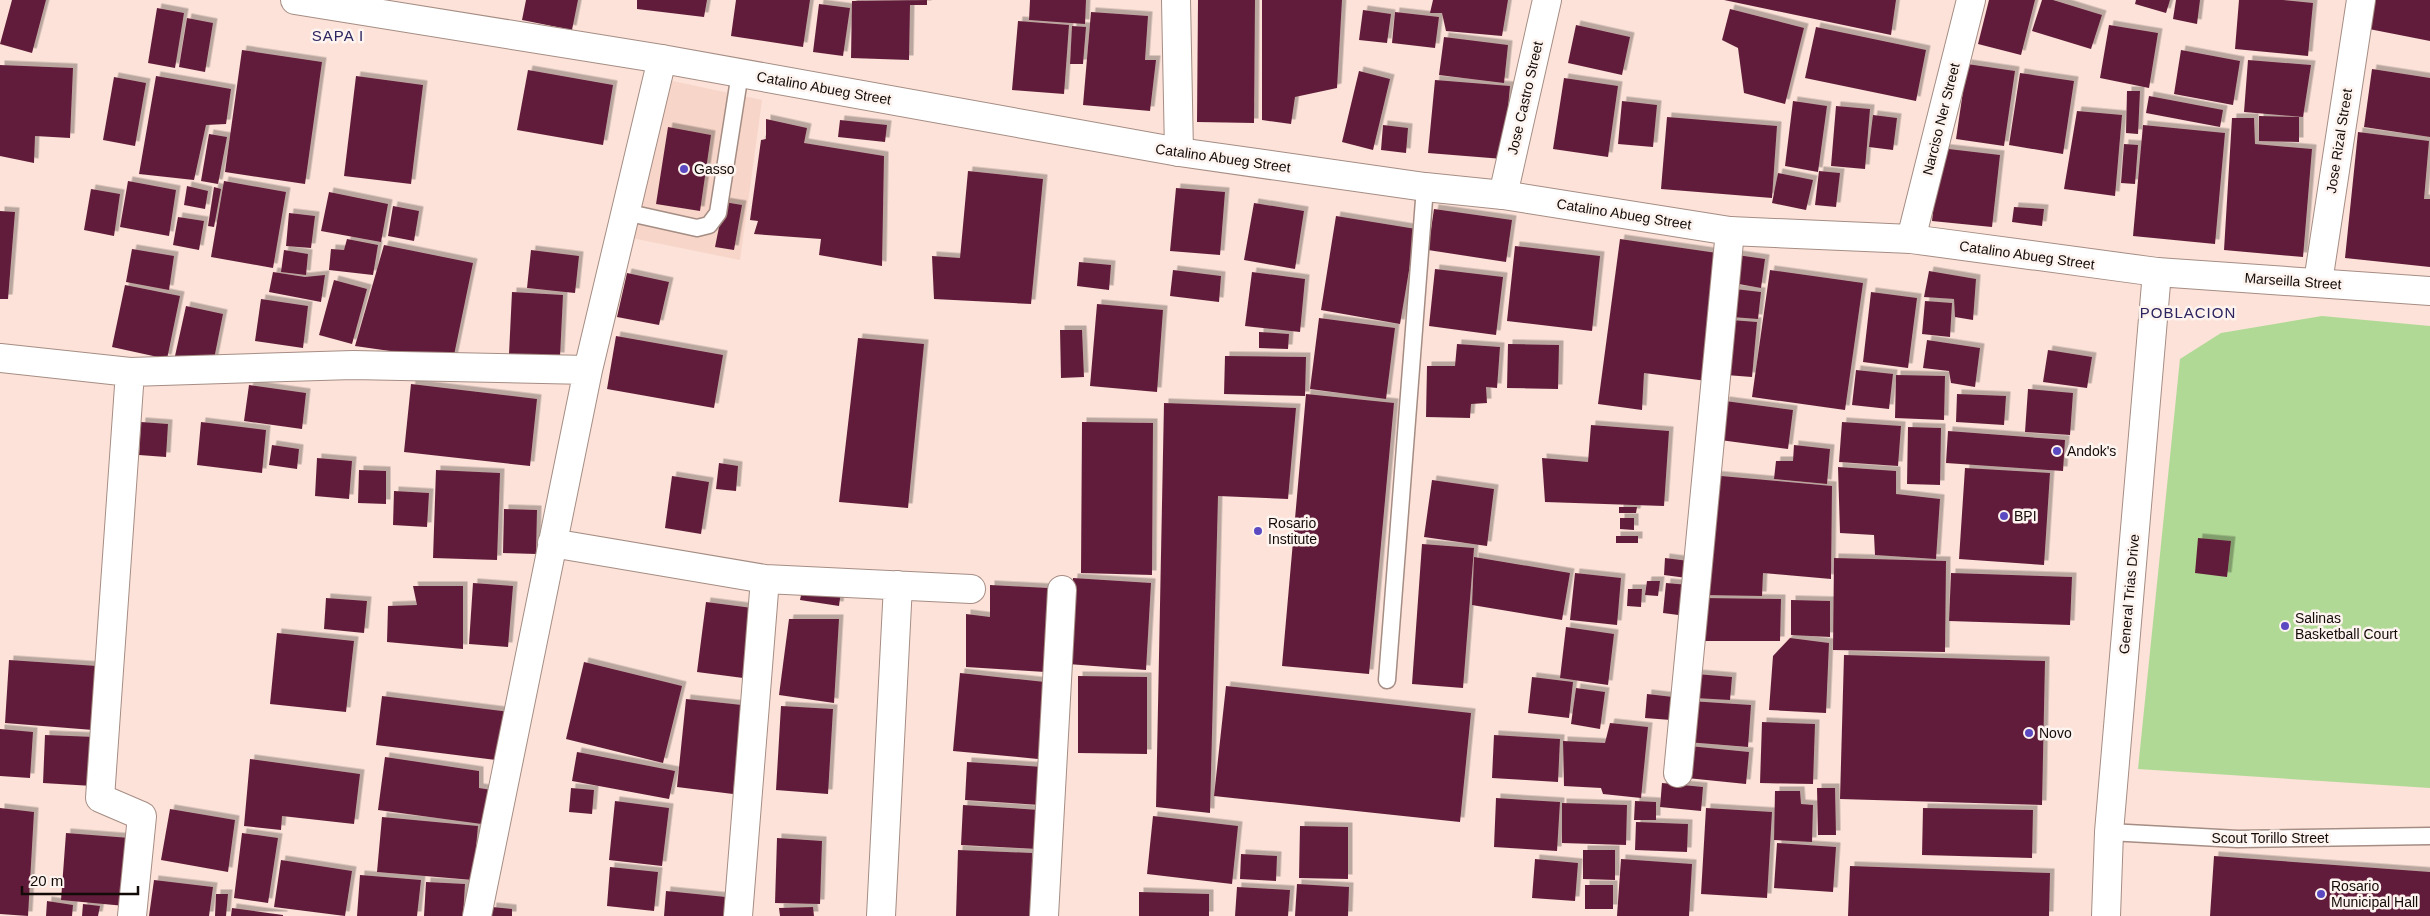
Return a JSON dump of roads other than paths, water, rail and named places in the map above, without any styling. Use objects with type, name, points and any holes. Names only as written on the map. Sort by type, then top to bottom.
[{"type":"street","name":"Catalino Abueg Street","points":[[296,0],[662,59],[1179,152],[1425,187],[1503,195],[1730,231],[1911,239],[2157,272]]},
{"type":"street","points":[[1176,0],[1179,152]]},
{"type":"street","name":"Jose Castro Street","points":[[1503,195],[1547,0]]},
{"type":"street","name":"Narciso Ner Street","points":[[1911,239],[1972,0]]},
{"type":"street","name":"Jose Rizal Street","points":[[2318,282],[2361,0]]},
{"type":"street","points":[[478,916],[588,370],[662,59]]},
{"type":"street","points":[[1678,773],[1730,231]]},
{"type":"street","name":"Marseilla Street","points":[[2157,272],[2430,291]]},
{"type":"street","name":"General Trias Drive","points":[[2106,916],[2109,832],[2157,272]]},
{"type":"street","points":[[0,358],[130,372],[353,365],[588,370]]},
{"type":"street","points":[[130,372],[100,798],[142,816],[132,916]]},
{"type":"street","points":[[552,543],[765,579],[971,589]]},
{"type":"street","points":[[738,916],[765,579]]},
{"type":"street","points":[[881,916],[898,585]]},
{"type":"street","points":[[1044,916],[1062,590]]},
{"type":"lane","points":[[625,212],[697,228],[709,225],[718,213],[740,73]]},
{"type":"lane","points":[[1387,680],[1425,187]]},
{"type":"lane","name":"Scout Torillo Street","points":[[2109,832],[2238,839],[2430,836]]},
{"type":"place","name":"Gasso","points":[[684,169]]},
{"type":"place","name":"Andok's","points":[[2057,451]]},
{"type":"place","name":"BPI","points":[[2004,516]]},
{"type":"place","name":"Rosario Institute","points":[[1258,531]]},
{"type":"place","name":"Salinas Basketball Court","points":[[2285,626]]},
{"type":"place","name":"Novo","points":[[2029,733]]},
{"type":"place","name":"Rosario Municipal Hall","points":[[2321,894]]},
{"type":"district","name":"SAPA I","points":[[338,36]]},
{"type":"district","name":"POBLACION","points":[[2188,313]]}]
